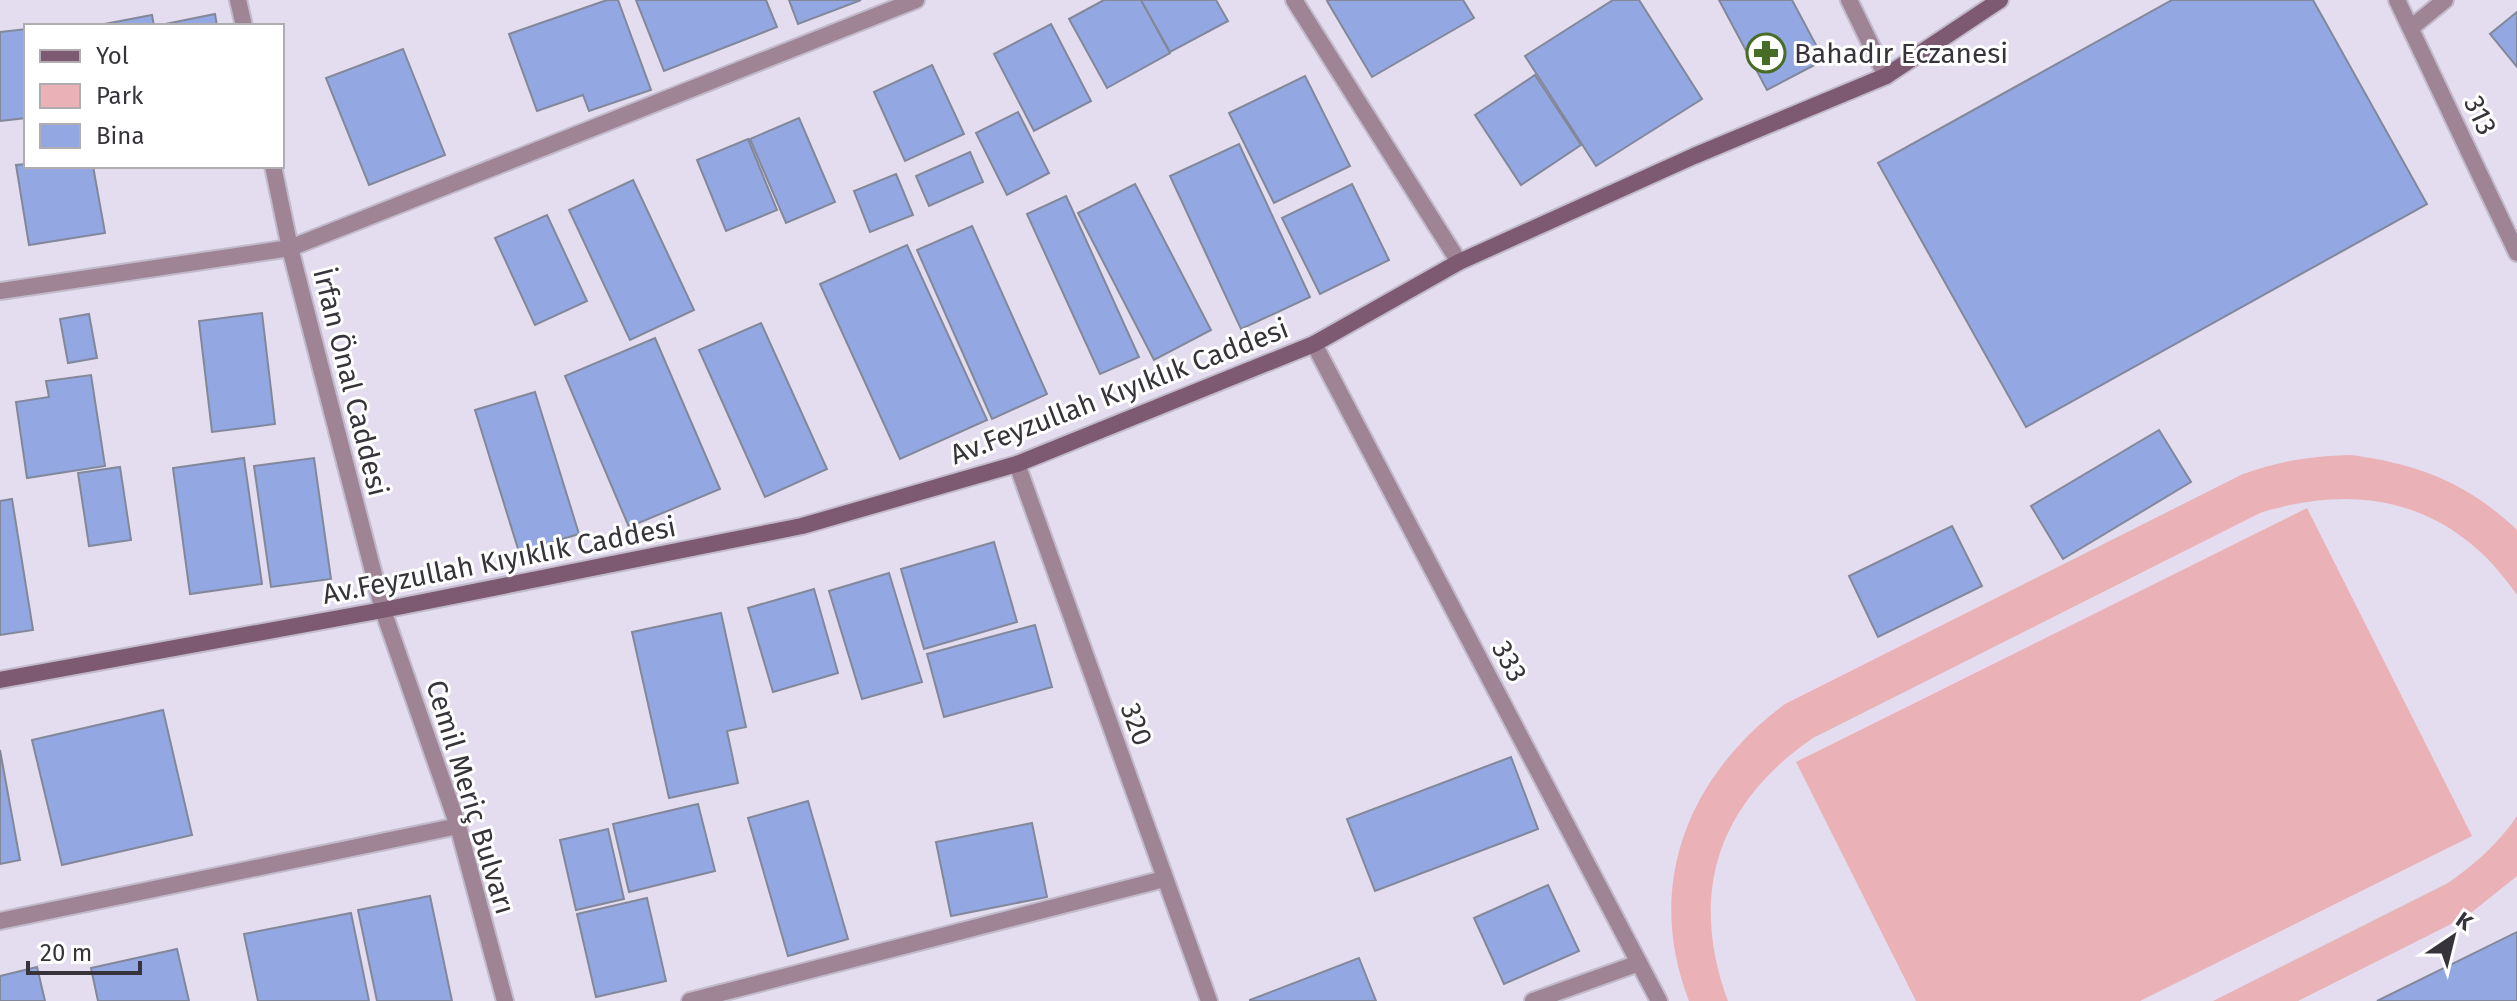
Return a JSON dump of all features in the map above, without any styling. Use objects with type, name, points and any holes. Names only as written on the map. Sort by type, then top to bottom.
[{"type":"street","points":[[238,0],[244,24]]},
{"type":"street","points":[[0,291],[290,248],[916,0]]},
{"type":"street","points":[[1294,0],[1459,262]]},
{"type":"street","points":[[1849,0],[1886,76]]},
{"type":"street","name":"Av.Feyzullah Kıyıklık Caddesi","points":[[0,680],[383,610],[802,526],[1017,464],[1314,344],[1459,262],[1694,156],[1886,76],[2000,0]]},
{"type":"street","name":"313","points":[[2397,0],[2512,226],[2517,253]]},
{"type":"street","points":[[2412,27],[2445,0]]},
{"type":"street","name":"İrfan Önal Caddesi","points":[[273,168],[290,248],[383,610]]},
{"type":"street","name":"333","points":[[1314,344],[1659,1001]]},
{"type":"street","name":"320","points":[[1017,464],[1209,1001]]},
{"type":"street","name":"Cemil Meriç Bulvarı","points":[[383,610],[458,826],[505,1001]]},
{"type":"street","points":[[0,921],[458,826]]},
{"type":"street","points":[[690,1001],[1164,879]]},
{"type":"street","points":[[1533,1001],[1639,963]]},
{"type":"green space","points":[[2351,455],[2398,464],[2441,478],[2499,514],[2517,530],[2517,595],[2492,564],[2465,539],[2436,520],[2404,508],[2370,500],[2335,499],[2298,503],[2260,513],[1813,738],[1780,764],[1754,791],[1734,821],[1720,853],[1712,887],[1711,923],[1716,961],[1728,1001],[1689,1001],[1676,958],[1671,916],[1674,875],[1684,836],[1700,799],[1723,764],[1751,733],[1785,704],[2243,474],[2296,460]]},
{"type":"green space","points":[[2307,508],[2472,836],[2140,1001],[1916,1001],[1796,762]]},
{"type":"green space","points":[[2517,816],[2517,876],[2467,916],[2298,1001],[2213,1001],[2448,883],[2486,853]]},
{"type":"building","points":[[607,0],[618,0],[651,90],[589,111],[583,95],[537,111],[509,34]]},
{"type":"building","points":[[636,0],[766,0],[777,27],[664,71]]},
{"type":"building","points":[[789,0],[861,0],[798,24]]},
{"type":"building","points":[[1104,0],[1141,0],[1170,53],[1107,88],[1069,19]]},
{"type":"building","points":[[1141,0],[1216,0],[1228,21],[1170,52]]},
{"type":"building","points":[[1329,0],[1463,0],[1474,18],[1372,77]]},
{"type":"building","points":[[1613,0],[1639,0],[1702,99],[1596,166],[1525,56]]},
{"type":"building","points":[[1719,0],[1792,0],[1824,60],[1767,90]]},
{"type":"building","points":[[2172,0],[2313,0],[2427,204],[2026,427],[1878,163]]},
{"type":"building","points":[[2517,12],[2517,67],[2490,34]]},
{"type":"building","points":[[215,14],[217,24],[165,24]]},
{"type":"building","points":[[152,15],[154,24],[105,24]]},
{"type":"building","points":[[1051,24],[1091,101],[1034,131],[994,54]]},
{"type":"building","points":[[24,29],[24,118],[0,121],[0,32]]},
{"type":"building","points":[[403,49],[445,155],[369,185],[326,78]]},
{"type":"building","points":[[932,65],[964,134],[905,161],[874,92]]},
{"type":"building","points":[[1535,75],[1581,145],[1521,185],[1475,115]]},
{"type":"building","points":[[1305,76],[1350,166],[1274,203],[1229,113]]},
{"type":"building","points":[[1018,112],[1049,173],[1007,195],[976,133]]},
{"type":"building","points":[[799,118],[835,202],[786,223],[750,139]]},
{"type":"building","points":[[748,139],[777,210],[726,231],[697,160]]},
{"type":"building","points":[[1239,144],[1310,297],[1241,329],[1170,176]]},
{"type":"building","points":[[970,152],[983,182],[929,206],[916,176]]},
{"type":"building","points":[[24,164],[24,168],[93,168],[105,233],[29,245],[16,165]]},
{"type":"building","points":[[896,174],[913,215],[870,232],[854,191]]},
{"type":"building","points":[[633,180],[694,310],[630,340],[569,210]]},
{"type":"building","points":[[1135,184],[1211,330],[1154,360],[1078,213]]},
{"type":"building","points":[[1352,184],[1389,260],[1320,294],[1282,218]]},
{"type":"building","points":[[1066,196],[1139,357],[1100,374],[1027,214]]},
{"type":"building","points":[[547,215],[587,301],[535,325],[495,238]]},
{"type":"building","points":[[972,226],[1047,394],[992,419],[917,250]]},
{"type":"building","points":[[907,245],[987,420],[900,459],[820,284]]},
{"type":"building","points":[[262,313],[275,424],[212,432],[199,321]]},
{"type":"building","points":[[89,314],[97,358],[68,363],[60,319]]},
{"type":"building","points":[[761,323],[827,469],[765,497],[699,350]]},
{"type":"building","points":[[655,338],[720,489],[629,527],[565,376]]},
{"type":"building","points":[[91,375],[105,466],[27,478],[16,402],[49,397],[46,381]]},
{"type":"building","points":[[535,392],[579,534],[519,552],[475,410]]},
{"type":"building","points":[[2159,430],[2191,482],[2063,559],[2031,506]]},
{"type":"building","points":[[244,458],[262,584],[190,594],[173,468]]},
{"type":"building","points":[[314,458],[331,579],[271,587],[254,466]]},
{"type":"building","points":[[120,467],[131,540],[89,546],[78,473]]},
{"type":"building","points":[[12,499],[33,630],[0,635],[0,501]]},
{"type":"building","points":[[1952,526],[1982,586],[1878,637],[1849,576]]},
{"type":"building","points":[[994,542],[1017,622],[924,649],[901,569]]},
{"type":"building","points":[[889,573],[922,682],[862,699],[829,591]]},
{"type":"building","points":[[814,589],[838,673],[773,692],[748,608]]},
{"type":"building","points":[[721,613],[746,727],[727,731],[738,783],[669,798],[632,632]]},
{"type":"building","points":[[1035,625],[1052,687],[944,717],[927,654]]},
{"type":"building","points":[[163,710],[192,835],[62,865],[32,740]]},
{"type":"building","points":[[0,750],[20,860],[0,864]]},
{"type":"building","points":[[1511,757],[1538,829],[1375,891],[1347,819]]},
{"type":"building","points":[[808,801],[848,939],[788,956],[748,818]]},
{"type":"building","points":[[698,804],[715,871],[629,892],[613,824]]},
{"type":"building","points":[[1032,823],[1047,897],[951,916],[936,842]]},
{"type":"building","points":[[608,829],[624,899],[576,910],[560,840]]},
{"type":"building","points":[[1548,885],[1579,951],[1504,984],[1474,918]]},
{"type":"building","points":[[430,896],[452,1001],[377,1001],[358,910]]},
{"type":"building","points":[[647,898],[666,981],[596,997],[577,914]]},
{"type":"building","points":[[351,913],[369,1001],[258,1001],[244,934]]},
{"type":"building","points":[[2517,932],[2517,1001],[2377,1001]]},
{"type":"building","points":[[177,949],[189,1001],[98,1001],[91,968]]},
{"type":"building","points":[[1359,958],[1376,1001],[1250,1001],[1250,1000]]},
{"type":"building","points":[[37,967],[45,1001],[0,1001],[0,976]]},
{"type":"place","name":"Bahadır Eczanesi","points":[[1766,53]]}]
